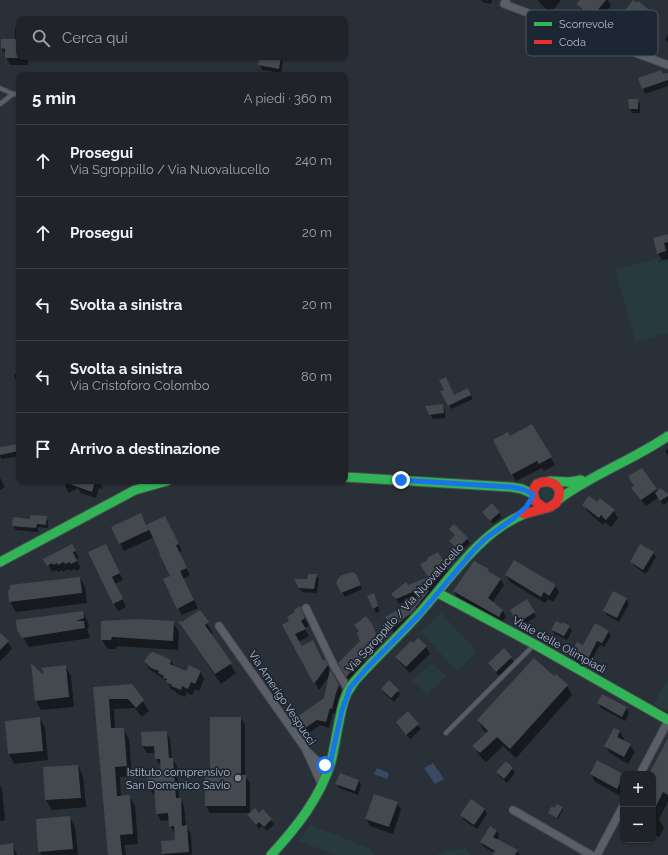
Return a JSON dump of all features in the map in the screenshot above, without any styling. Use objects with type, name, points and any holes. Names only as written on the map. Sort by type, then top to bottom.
[{"type":"main road","points":[[514,518],[544,508],[552,507],[572,488],[638,456],[668,436]]},
{"type":"main road","points":[[348,477],[511,487],[522,489],[533,495],[536,504],[544,508]]},
{"type":"main road","points":[[511,487],[546,481],[570,482],[589,479]]},
{"type":"main road","points":[[514,518],[526,507],[537,484],[546,481],[552,482],[559,490],[559,499]]},
{"type":"main road","points":[[0,562],[135,490],[152,484]]},
{"type":"main road","name":"Via Sgroppillo / Via Nuovalucello","points":[[272,855],[283,843],[309,808],[322,785],[330,764],[342,710],[349,691],[367,668],[420,614],[466,558],[486,538],[514,518]]},
{"type":"main road","name":"Viale delle Olimpiadi","points":[[438,593],[534,644],[668,721]]},
{"type":"street","points":[[506,0],[504,4],[526,12]]},
{"type":"street","points":[[644,56],[668,65]]},
{"type":"street","points":[[306,608],[334,666],[349,691]]},
{"type":"street","name":"Via Amerigo Vespucci","points":[[219,626],[305,748],[322,785]]},
{"type":"street","points":[[642,771],[668,721]]},
{"type":"street","points":[[305,748],[319,763],[325,765],[330,764]]},
{"type":"street","points":[[597,855],[622,807]]},
{"type":"street","points":[[513,810],[590,855]]},
{"type":"street","points":[[278,855],[283,843]]},
{"type":"lane","points":[[0,88],[13,94],[0,104]]},
{"type":"lane","points":[[446,733],[534,644]]},
{"type":"green space","points":[[658,258],[659,263],[668,260],[668,333],[636,342],[615,270]]},
{"type":"green space","points":[[547,488],[551,490],[553,494],[551,498],[547,500],[543,498],[541,494],[543,490]]},
{"type":"green space","points":[[441,613],[477,652],[457,671],[420,632]]},
{"type":"green space","points":[[432,663],[446,676],[427,694],[413,681]]},
{"type":"green space","points":[[668,678],[668,710],[664,708],[662,709],[654,704]]},
{"type":"green space","points":[[311,825],[371,849],[374,855],[337,855],[297,841]]},
{"type":"green space","points":[[465,848],[470,855],[436,855],[448,851]]},
{"type":"water","points":[[433,763],[444,779],[435,784],[424,768]]},
{"type":"water","points":[[377,768],[389,773],[387,779],[374,774]]},
{"type":"building","points":[[580,0],[606,0],[598,10],[583,10],[576,4]]},
{"type":"building","points":[[633,0],[637,3],[638,1],[648,9],[647,10],[626,10]]},
{"type":"building","points":[[1,39],[16,39],[16,58],[5,58],[5,49],[1,48]]},
{"type":"building","points":[[259,60],[280,60],[279,69],[258,65]]},
{"type":"building","points":[[661,70],[663,74],[668,73],[668,80],[642,89],[638,78]]},
{"type":"building","points":[[628,99],[638,99],[638,109],[629,109]]},
{"type":"building","points":[[668,234],[668,242],[664,243],[666,251],[657,254],[653,238]]},
{"type":"building","points":[[446,377],[454,395],[468,388],[471,395],[448,406],[440,391],[444,390],[439,380]]},
{"type":"building","points":[[443,404],[444,413],[429,415],[425,406]]},
{"type":"building","points":[[532,424],[552,457],[539,464],[537,461],[511,475],[493,440],[508,432],[510,436]]},
{"type":"building","points":[[16,444],[16,452],[0,455],[0,447]]},
{"type":"building","points":[[642,468],[657,489],[641,500],[631,488],[634,486],[628,476]]},
{"type":"building","points":[[70,484],[94,484],[92,492]]},
{"type":"building","points":[[660,488],[668,494],[668,496],[660,501],[655,493]]},
{"type":"building","points":[[589,496],[597,502],[600,498],[615,510],[606,520],[601,515],[599,518],[582,505]]},
{"type":"building","points":[[492,503],[500,512],[490,521],[482,512]]},
{"type":"building","points":[[141,513],[146,525],[165,516],[179,544],[176,545],[187,568],[180,571],[194,600],[177,609],[163,579],[170,576],[147,525],[149,530],[119,544],[111,527]]},
{"type":"building","points":[[30,515],[47,516],[46,525],[37,524],[36,528],[12,526],[13,517],[30,519]]},
{"type":"building","points":[[454,524],[468,538],[457,549],[449,541],[455,535],[449,529]]},
{"type":"building","points":[[72,544],[76,551],[73,552],[77,561],[71,564],[70,562],[65,564],[64,562],[58,565],[57,563],[53,565],[52,563],[47,566],[43,559]]},
{"type":"building","points":[[106,544],[120,573],[112,577],[123,599],[113,604],[88,552]]},
{"type":"building","points":[[640,544],[654,552],[643,570],[630,562]]},
{"type":"building","points":[[438,552],[447,567],[427,588],[429,591],[412,612],[391,630],[385,617],[419,598],[415,591],[396,599],[391,594],[406,582],[408,585],[428,577],[420,564]]},
{"type":"building","points":[[514,560],[556,585],[549,596],[544,592],[541,597],[505,575]]},
{"type":"building","points":[[474,561],[489,569],[488,571],[501,579],[488,598],[503,610],[499,617],[453,591]]},
{"type":"building","points":[[352,572],[356,574],[361,585],[341,593],[336,582],[340,576]]},
{"type":"building","points":[[308,574],[317,574],[314,589],[299,588],[294,579],[307,579]]},
{"type":"building","points":[[80,577],[82,593],[9,602],[8,590],[10,590],[10,585]]},
{"type":"building","points":[[613,591],[627,598],[617,618],[603,611]]},
{"type":"building","points":[[374,593],[378,606],[373,609],[367,596]]},
{"type":"building","points":[[527,599],[535,612],[521,621],[519,617],[515,619],[510,610]]},
{"type":"building","points":[[300,606],[305,618],[301,621],[306,629],[295,634],[302,646],[313,640],[323,661],[325,659],[328,665],[314,684],[282,625],[289,621],[287,617],[295,612],[294,610]]},
{"type":"building","points":[[200,610],[209,622],[205,625],[232,663],[215,674],[178,621],[184,622],[183,621]]},
{"type":"building","points":[[83,611],[84,618],[76,621],[84,621],[85,628],[22,638],[17,630],[16,620]]},
{"type":"building","points":[[366,616],[372,624],[379,640],[362,655],[364,658],[346,677],[338,663],[360,641],[357,633],[359,631],[354,625]]},
{"type":"building","points":[[137,619],[174,621],[173,641],[112,637],[111,640],[101,640],[101,621]]},
{"type":"building","points":[[556,621],[562,624],[563,622],[570,626],[564,636],[551,630]]},
{"type":"building","points":[[595,623],[609,631],[602,643],[597,641],[588,659],[583,657],[581,661],[572,657],[575,650],[573,649],[577,642],[583,645]]},
{"type":"building","points":[[0,633],[9,641],[0,650]]},
{"type":"building","points":[[418,638],[427,646],[406,667],[395,657],[411,641],[413,643]]},
{"type":"building","points":[[504,648],[512,657],[496,672],[488,663]]},
{"type":"building","points":[[153,652],[171,660],[170,664],[186,671],[189,665],[201,671],[195,684],[191,682],[188,689],[182,686],[181,690],[171,686],[172,685],[166,682],[167,679],[163,678],[164,676],[158,673],[159,671],[151,668],[144,661],[150,653]]},
{"type":"building","points":[[534,658],[554,676],[556,674],[568,685],[510,749],[497,737],[480,753],[472,746],[488,731],[477,720]]},
{"type":"building","points":[[31,663],[42,674],[44,672],[41,668],[66,665],[69,697],[35,701]]},
{"type":"building","points":[[330,669],[339,685],[332,709],[330,708],[326,722],[317,720],[305,728],[297,717],[324,698]]},
{"type":"building","points":[[389,680],[399,690],[391,698],[381,689]]},
{"type":"building","points":[[132,684],[144,700],[136,708],[128,699],[109,699],[111,728],[124,728],[127,766],[115,767],[117,796],[130,795],[133,834],[120,835],[122,855],[108,855],[93,687]]},
{"type":"building","points":[[602,694],[627,707],[622,717],[597,703]]},
{"type":"building","points":[[408,711],[419,724],[406,735],[396,722]]},
{"type":"building","points":[[40,717],[43,751],[8,754],[5,721]]},
{"type":"building","points":[[210,717],[241,717],[241,775],[246,775],[246,806],[205,806],[205,775],[210,775]]},
{"type":"building","points":[[614,728],[620,731],[617,737],[631,744],[624,757],[604,746]]},
{"type":"building","points":[[167,731],[169,758],[173,758],[176,798],[181,798],[182,826],[187,825],[189,852],[162,854],[161,841],[175,840],[174,826],[169,827],[168,813],[156,814],[154,786],[148,787],[147,774],[161,773],[160,759],[155,759],[154,746],[142,746],[141,732]]},
{"type":"building","points":[[668,738],[668,795],[663,792],[656,806],[656,771],[651,771]]},
{"type":"building","points":[[597,760],[620,772],[620,783],[617,789],[590,774]]},
{"type":"building","points":[[506,761],[513,768],[504,779],[496,772]]},
{"type":"building","points":[[78,765],[81,798],[45,800],[43,767]]},
{"type":"building","points":[[340,773],[359,780],[355,791],[335,784]]},
{"type":"building","points":[[374,794],[398,802],[389,827],[365,819]]},
{"type":"building","points":[[471,799],[485,809],[474,825],[460,815]]},
{"type":"building","points":[[557,804],[563,807],[557,818],[548,813],[552,806],[554,808]]},
{"type":"building","points":[[255,808],[259,813],[263,809],[272,819],[264,827],[259,822],[256,825],[247,815]]},
{"type":"building","points":[[70,816],[73,849],[38,852],[36,819]]},
{"type":"building","points":[[490,826],[497,831],[493,837],[518,850],[515,855],[492,855],[495,851],[480,842]]},
{"type":"building","points":[[13,843],[14,855],[0,855],[0,845]]},
{"type":"traffic: fast","points":[[559,499],[585,482],[655,445],[668,436]]},
{"type":"traffic: fast","points":[[348,477],[511,487],[522,489],[533,494]]},
{"type":"traffic: fast","points":[[550,481],[570,482],[581,480]]},
{"type":"traffic: fast","points":[[0,562],[135,490],[156,484]]},
{"type":"traffic: fast","points":[[271,855],[298,823],[314,800],[320,788],[331,762],[344,701],[354,682],[416,617],[478,545],[508,522],[524,514]]},
{"type":"traffic: fast","points":[[438,593],[534,644],[668,720]]},
{"type":"traffic: jam","points":[[524,514],[550,507],[556,503],[559,498],[558,489],[556,485],[548,482],[537,484],[533,491],[535,501],[544,508]]},
{"type":"place","name":"Istituto comprensivo San Domenico Savio","points":[[238,778]]},
{"type":"route","points":[[325,765],[330,764],[342,710],[350,688],[367,668],[420,614],[466,558],[486,538],[514,518],[526,507],[533,496],[533,494],[527,491],[511,487],[401,480]]}]
